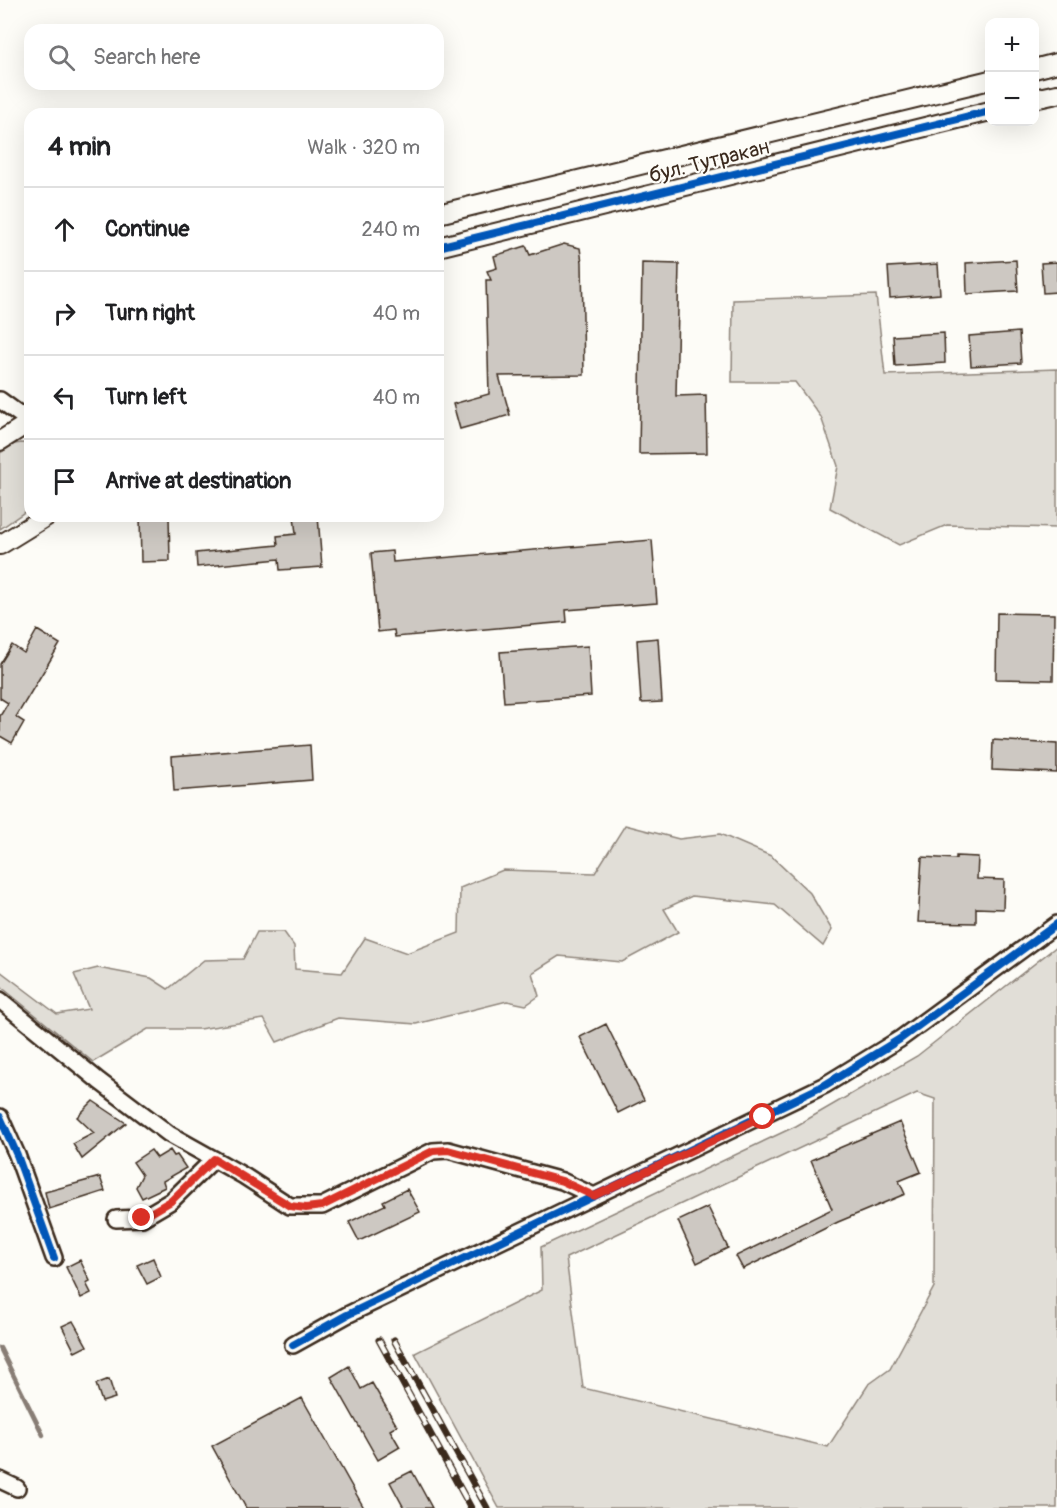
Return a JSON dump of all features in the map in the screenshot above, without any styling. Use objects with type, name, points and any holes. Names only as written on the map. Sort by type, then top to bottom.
[{"type":"main road","points":[[1039,68],[1057,63]]},
{"type":"main road","name":"бул. Тутракан","points":[[444,213],[985,81]]},
{"type":"main road","points":[[1039,98],[1057,94]]},
{"type":"main road","name":"бул. Тутракан","points":[[444,246],[985,112]]},
{"type":"main road","points":[[0,441],[24,426]]},
{"type":"main road","points":[[0,545],[37,522]]},
{"type":"street","points":[[0,400],[24,418]]},
{"type":"street","points":[[293,1345],[358,1310],[825,1085],[900,1039],[1057,924]]},
{"type":"street","points":[[0,999],[99,1081],[169,1134],[290,1206],[322,1206],[433,1151],[448,1150],[562,1181],[594,1196]]},
{"type":"street","points":[[0,1117],[17,1155],[54,1258]]},
{"type":"street","points":[[116,1219],[142,1218],[171,1201],[214,1159]]},
{"type":"street","points":[[0,1480],[17,1488]]},
{"type":"shaded area","points":[[876,295],[885,375],[1057,369],[1057,528],[947,525],[899,545],[830,508],[838,466],[821,417],[795,382],[732,382],[733,300]]},
{"type":"shaded area","points":[[24,443],[24,512],[0,529],[0,453],[14,444]]},
{"type":"shaded area","points":[[625,825],[679,839],[720,834],[771,856],[810,893],[832,930],[823,946],[775,905],[692,896],[664,909],[678,932],[622,962],[559,956],[532,973],[539,996],[526,1005],[507,1001],[416,1024],[338,1018],[277,1042],[264,1019],[199,1029],[148,1029],[93,1062],[0,986],[0,971],[57,1014],[89,1009],[74,974],[98,968],[151,978],[168,989],[204,960],[243,959],[257,932],[284,932],[294,946],[295,969],[342,973],[365,938],[407,953],[459,933],[460,888],[503,870],[595,873]]},
{"type":"shaded area","points":[[1057,946],[1057,1508],[499,1508],[415,1353],[542,1290],[541,1247],[796,1126],[917,1056]],"holes":[[[917,1093],[935,1099],[934,1287],[890,1369],[868,1385],[828,1447],[583,1388],[566,1258]]]},
{"type":"building","points":[[564,244],[580,248],[584,375],[499,376],[510,415],[460,429],[453,404],[489,394],[486,280],[491,280],[487,271],[497,268],[494,256],[526,246],[530,255]]},
{"type":"building","points":[[1016,260],[1018,291],[967,294],[966,263]]},
{"type":"building","points":[[1057,262],[1057,292],[1043,293],[1041,263]]},
{"type":"building","points":[[642,263],[679,264],[676,396],[706,395],[707,453],[639,454]]},
{"type":"building","points":[[938,264],[940,294],[890,298],[888,267]]},
{"type":"building","points":[[1019,332],[1021,363],[971,366],[969,336]]},
{"type":"building","points":[[944,333],[945,363],[895,366],[893,336]]},
{"type":"building","points":[[140,522],[169,522],[170,561],[141,562]]},
{"type":"building","points":[[295,522],[318,522],[322,567],[280,570],[279,559],[197,567],[196,553],[278,545],[277,536],[296,534]]},
{"type":"building","points":[[652,540],[657,603],[566,610],[567,622],[395,637],[394,630],[378,632],[371,553],[392,551],[393,562]]},
{"type":"building","points":[[997,613],[1054,614],[1053,680],[996,679]]},
{"type":"building","points":[[37,630],[60,644],[16,717],[24,722],[12,743],[0,736],[0,716],[8,703],[0,698],[0,664],[12,645],[24,653]]},
{"type":"building","points":[[658,638],[662,702],[641,703],[637,640]]},
{"type":"building","points":[[588,646],[591,696],[504,702],[500,652]]},
{"type":"building","points":[[993,740],[1057,744],[1057,773],[992,770]]},
{"type":"building","points":[[310,745],[312,780],[174,791],[172,756]]},
{"type":"building","points":[[956,856],[978,857],[977,879],[1004,880],[1003,909],[976,908],[976,923],[918,922],[922,857],[956,859]]},
{"type":"building","points":[[606,1024],[644,1100],[618,1113],[580,1037]]},
{"type":"building","points":[[93,1101],[126,1123],[82,1159],[73,1144],[94,1133],[77,1117]]},
{"type":"building","points":[[900,1122],[921,1172],[899,1181],[905,1194],[838,1222],[743,1269],[736,1256],[832,1209],[811,1160]]},
{"type":"building","points":[[151,1150],[157,1158],[170,1150],[174,1156],[177,1155],[186,1168],[163,1181],[165,1187],[142,1198],[136,1187],[142,1175],[133,1162]]},
{"type":"building","points":[[100,1177],[105,1191],[49,1209],[45,1192]]},
{"type":"building","points":[[407,1189],[420,1212],[359,1241],[349,1222],[385,1205],[383,1201]]},
{"type":"building","points":[[708,1207],[728,1248],[697,1263],[678,1221]]},
{"type":"building","points":[[153,1258],[161,1277],[147,1284],[137,1265]]},
{"type":"building","points":[[80,1260],[90,1281],[86,1283],[91,1293],[81,1298],[66,1267]]},
{"type":"building","points":[[73,1321],[87,1346],[75,1352],[62,1326]]},
{"type":"building","points":[[349,1366],[361,1389],[372,1383],[397,1426],[390,1430],[400,1447],[378,1460],[331,1377]]},
{"type":"building","points":[[109,1379],[115,1398],[102,1402],[96,1384]]},
{"type":"building","points":[[302,1398],[364,1508],[246,1508],[212,1446]]},
{"type":"building","points":[[412,1471],[432,1508],[404,1508],[390,1482]]},
{"type":"waterway","points":[[0,1348],[43,1435]]},
{"type":"railway","points":[[379,1340],[471,1508]]},
{"type":"railway","points":[[394,1340],[487,1508]]},
{"type":"cycle path","points":[[444,246],[985,112]]},
{"type":"cycle path","points":[[293,1345],[347,1315],[825,1085],[900,1039],[1057,924]]},
{"type":"cycle path","points":[[0,1117],[17,1155],[54,1258]]},
{"type":"route","points":[[142,1218],[171,1201],[214,1159],[290,1206],[306,1208],[322,1206],[433,1151],[448,1150],[507,1168],[562,1181],[594,1196],[763,1117]]}]
